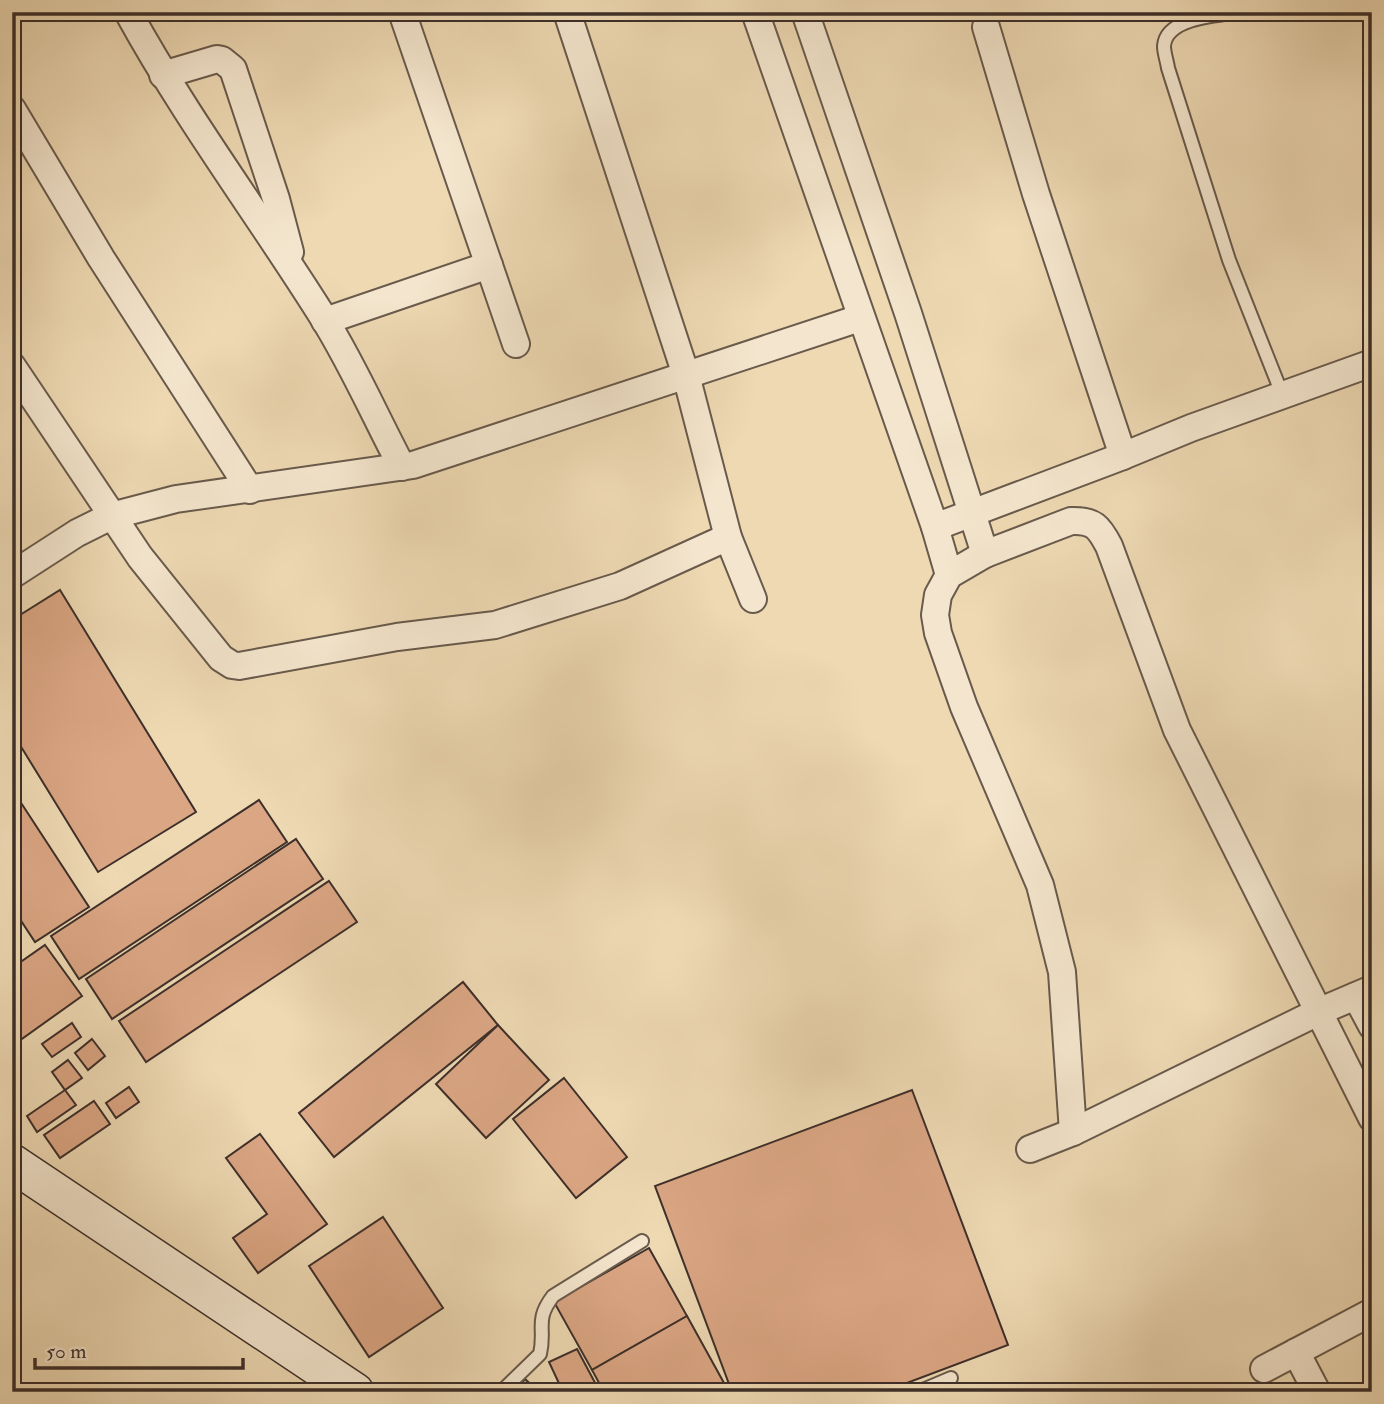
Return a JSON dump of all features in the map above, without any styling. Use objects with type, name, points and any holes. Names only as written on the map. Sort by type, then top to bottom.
[{"type":"main road","points":[[12,1163],[355,1392]]},
{"type":"street","points":[[128,12],[163,75],[325,321],[402,467]]},
{"type":"street","points":[[402,12],[516,344]]},
{"type":"street","points":[[567,12],[686,375],[728,537],[753,598]]},
{"type":"street","points":[[755,12],[949,575]]},
{"type":"street","points":[[805,12],[903,300],[985,554]]},
{"type":"street","points":[[986,27],[1036,194],[1123,456]]},
{"type":"street","points":[[163,75],[217,59],[233,69],[276,199],[297,276]]},
{"type":"street","points":[[12,109],[101,258],[250,490]]},
{"type":"street","points":[[325,321],[489,265]]},
{"type":"street","points":[[12,575],[77,533],[111,516],[176,499],[402,467],[860,318]]},
{"type":"street","points":[[934,527],[1282,394],[1372,363]]},
{"type":"street","points":[[12,366],[140,557],[221,658],[232,665],[239,666],[397,637],[495,625],[620,586],[728,537]]},
{"type":"street","points":[[1073,1132],[1062,972],[1040,885],[988,765],[938,633],[936,615],[938,595],[949,575],[985,554],[1071,521],[1084,520],[1099,529],[1109,546],[1177,730],[1372,1118]]},
{"type":"street","points":[[1030,1149],[1073,1132],[1318,1012],[1364,993],[1372,1026]]},
{"type":"street","points":[[1264,1369],[1372,1312]]},
{"type":"street","points":[[1296,1352],[1317,1392]]},
{"type":"lane","points":[[1242,12],[1206,17],[1182,24],[1168,34],[1164,44],[1168,68],[1229,260],[1282,394]]},
{"type":"lane","points":[[501,1392],[540,1354],[541,1317],[544,1307],[553,1296],[642,1241]]},
{"type":"lane","points":[[918,1392],[951,1378]]},
{"type":"building","points":[[60,590],[196,812],[98,872],[12,732],[12,620]]},
{"type":"building","points":[[12,789],[89,907],[35,942],[12,907]]},
{"type":"building","points":[[259,800],[287,842],[79,979],[51,936]]},
{"type":"building","points":[[296,839],[323,879],[112,1019],[86,979]]},
{"type":"building","points":[[329,881],[357,922],[146,1062],[119,1021]]},
{"type":"building","points":[[45,945],[82,996],[12,1046],[12,968]]},
{"type":"building","points":[[463,982],[498,1025],[334,1157],[299,1113]]},
{"type":"building","points":[[72,1023],[81,1037],[52,1057],[42,1044]]},
{"type":"building","points":[[498,1025],[549,1080],[486,1138],[436,1084]]},
{"type":"building","points":[[92,1039],[105,1056],[88,1070],[75,1053]]},
{"type":"building","points":[[68,1060],[82,1078],[65,1090],[52,1072]]},
{"type":"building","points":[[564,1078],[627,1157],[576,1198],[513,1119]]},
{"type":"building","points":[[129,1087],[139,1102],[116,1118],[106,1103]]},
{"type":"building","points":[[65,1090],[76,1105],[37,1132],[27,1116]]},
{"type":"building","points":[[912,1090],[1008,1345],[883,1392],[732,1392],[655,1186]]},
{"type":"building","points":[[94,1101],[110,1124],[60,1158],[44,1135]]},
{"type":"building","points":[[260,1134],[327,1224],[258,1273],[233,1238],[267,1214],[226,1158]]},
{"type":"building","points":[[383,1217],[443,1308],[369,1357],[309,1266]]},
{"type":"building","points":[[649,1248],[687,1316],[592,1370],[554,1302]]},
{"type":"building","points":[[687,1316],[724,1383],[709,1392],[604,1392],[592,1370]]},
{"type":"building","points":[[577,1349],[600,1392],[563,1392],[549,1362]]},
{"type":"building","points":[[525,1379],[539,1392],[513,1392]]}]
